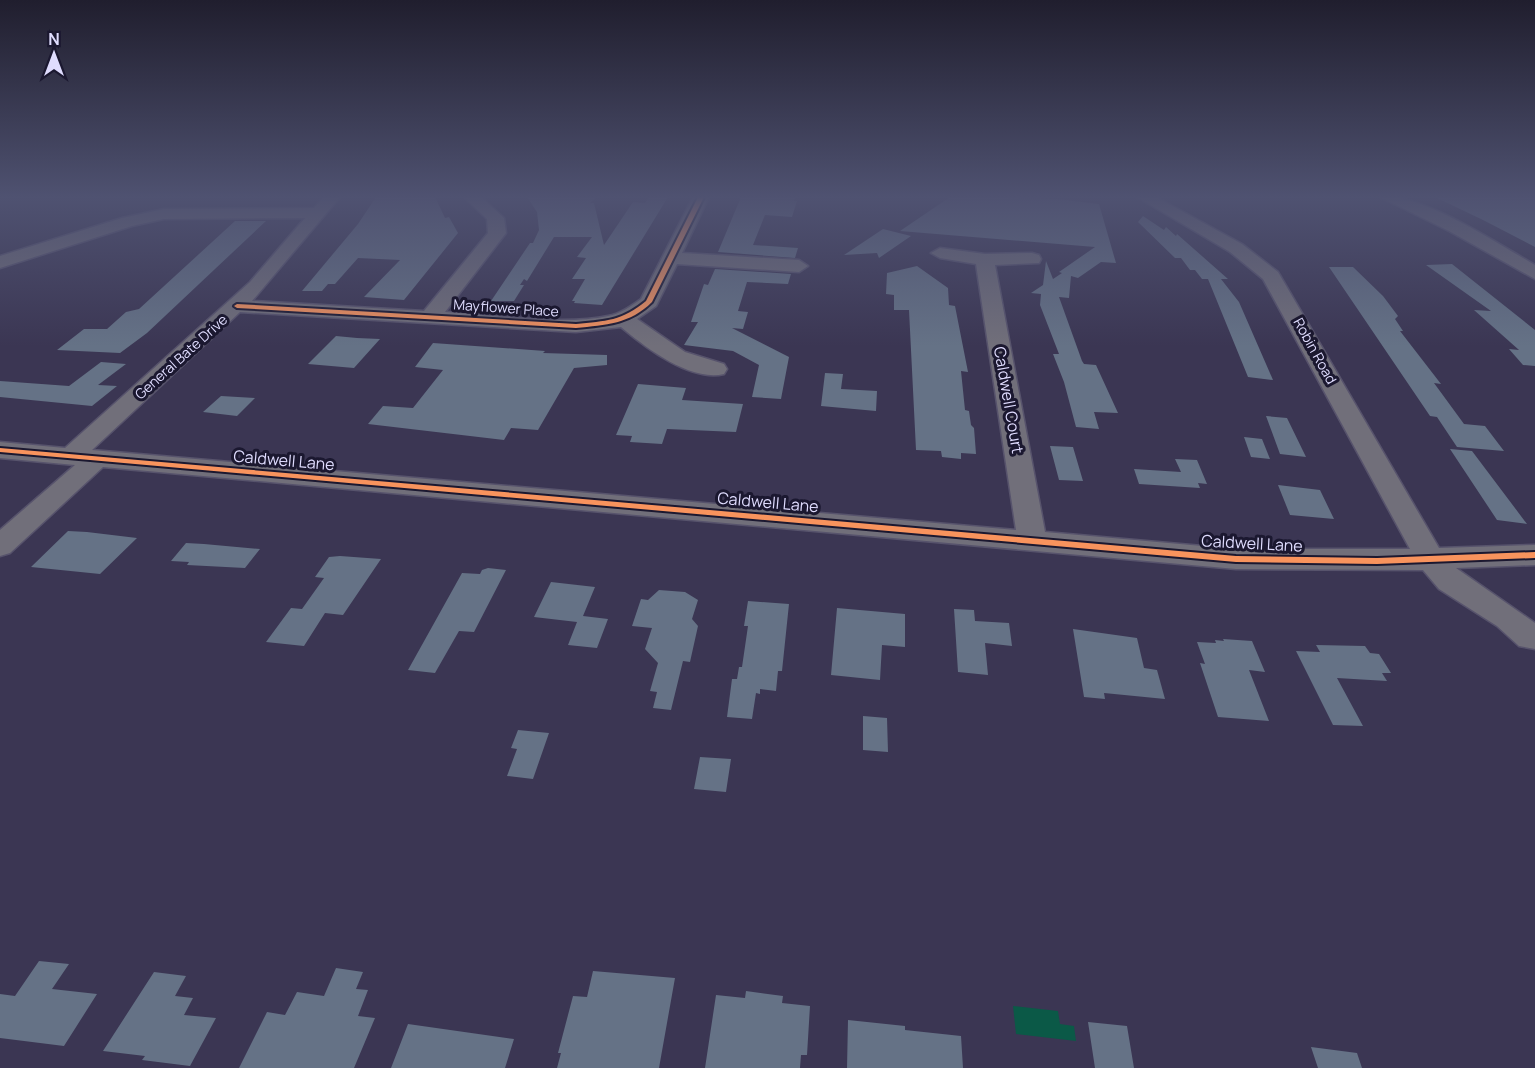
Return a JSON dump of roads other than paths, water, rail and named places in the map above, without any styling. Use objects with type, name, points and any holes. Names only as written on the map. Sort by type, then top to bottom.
[{"type":"street","points":[[0,262],[49,247]]},
{"type":"street","name":"General Bate Drive","points":[[0,546],[84,457],[237,306],[289,247]]},
{"type":"street","points":[[431,316],[486,247]]},
{"type":"street","name":"Mayflower Place","points":[[237,306],[431,316],[576,327],[603,324],[623,318],[649,302],[676,247]]},
{"type":"street","name":"Robin Road","points":[[1233,247],[1272,276],[1430,559],[1450,581],[1508,618],[1533,639]]},
{"type":"street","points":[[1490,247],[1535,273]]},
{"type":"street","points":[[940,253],[985,260],[1032,259]]},
{"type":"street","points":[[670,258],[799,266]]},
{"type":"street","name":"Caldwell Court","points":[[985,260],[1032,540]]},
{"type":"street","points":[[623,318],[667,353],[690,364],[716,369]]},
{"type":"street","name":"Caldwell Lane","points":[[0,450],[1275,561],[1535,555]]}]
